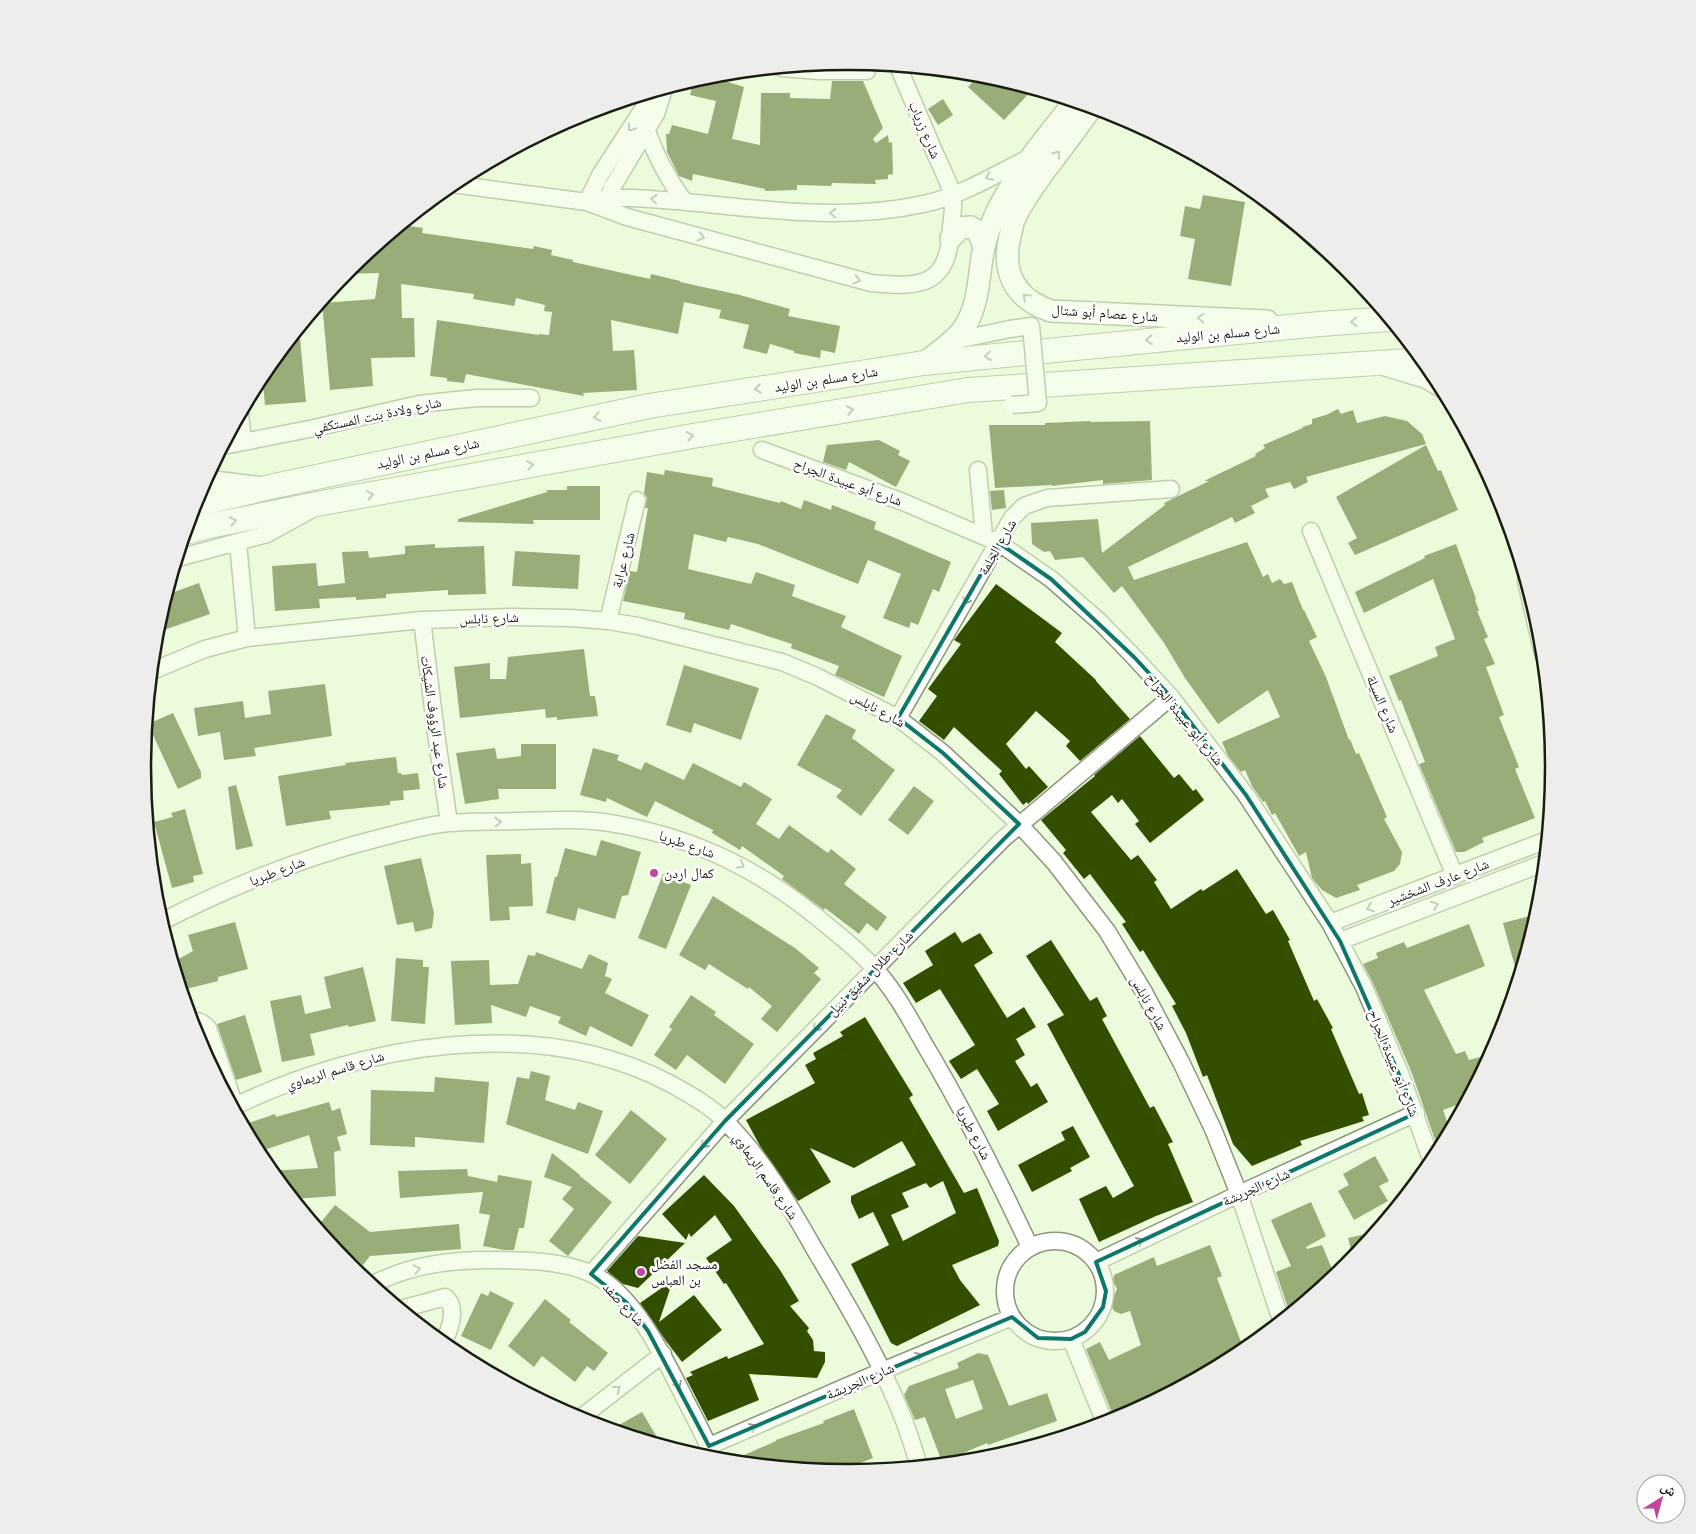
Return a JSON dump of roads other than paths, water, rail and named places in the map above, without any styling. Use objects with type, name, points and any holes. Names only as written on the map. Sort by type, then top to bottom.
[{"type":"highway","name":"شارع مسلم بن الوليد","points":[[203,503],[649,406],[924,363],[1382,320]]},
{"type":"highway","points":[[193,530],[687,436],[968,390],[1414,360]]},
{"type":"main road","points":[[924,363],[952,341],[963,328],[974,308],[984,246],[999,208],[1014,182],[1071,107]]},
{"type":"main road","name":"شارع عصام أبو شتال","points":[[1088,113],[1027,195],[1014,219],[1007,260],[1011,279],[1028,300],[1038,307],[1051,311],[1320,324]]},
{"type":"main road","points":[[951,238],[960,228],[965,226],[971,227],[978,232],[984,246]]},
{"type":"street","points":[[834,70],[867,71]]},
{"type":"street","name":"شارع زرياب","points":[[900,72],[953,195]]},
{"type":"street","points":[[607,204],[618,178],[656,114],[661,96]]},
{"type":"street","points":[[587,202],[600,175],[644,106],[653,98]]},
{"type":"street","points":[[646,131],[660,165],[684,202]]},
{"type":"street","points":[[463,186],[607,204],[684,202],[806,213],[850,214],[924,204],[953,195],[1033,156]]},
{"type":"street","points":[[607,204],[628,217],[871,283],[899,286],[916,284],[933,278],[941,270],[951,238],[953,195]]},
{"type":"street","points":[[952,341],[1031,326],[1038,403],[1012,405]]},
{"type":"street","points":[[1366,363],[1429,382]]},
{"type":"street","name":"شارع ولادة بنت المستكفي","points":[[231,444],[314,428],[419,404],[476,398],[531,398]]},
{"type":"street","points":[[241,424],[243,441]]},
{"type":"street","name":"شارع أبو عبيدة الجراح","points":[[762,450],[903,502],[991,540],[1058,585],[1100,622],[1171,697],[1246,795],[1330,923],[1364,987],[1400,1073],[1429,1153]]},
{"type":"street","points":[[978,470],[991,540]]},
{"type":"street","name":"شارع مسلم بن الوليد","points":[[213,480],[270,487]]},
{"type":"street","name":"شارع الجلمة","points":[[898,718],[991,540],[1024,506],[1034,501],[1071,496],[1171,489]]},
{"type":"street","name":"شارع عرابة","points":[[608,621],[637,500]]},
{"type":"street","points":[[184,556],[267,534],[322,504]]},
{"type":"street","name":"شارع السيلة","points":[[1311,531],[1454,876]]},
{"type":"street","points":[[238,543],[247,638]]},
{"type":"street","name":"شارع نابلس","points":[[158,668],[205,649],[247,638],[422,620],[510,617],[571,618],[638,626],[782,662],[818,677],[898,718],[943,753],[1019,824],[1054,862],[1107,931],[1144,992],[1181,1062],[1213,1129],[1239,1194],[1279,1314]]},
{"type":"street","name":"شارع عبد الرؤوف الشيكات","points":[[422,620],[449,823]]},
{"type":"street","name":"شارع طلال شفيق نبيل","points":[[591,1274],[726,1121],[1003,838],[1171,697]]},
{"type":"street","name":"شارع طبريا","points":[[168,919],[265,875],[352,845],[449,823],[584,821],[620,825],[662,835],[695,846],[729,859],[766,880],[798,903],[875,968],[910,1020],[972,1127],[1030,1247]]},
{"type":"street","name":"شارع عارف الشخشير","points":[[1330,923],[1541,842]]},
{"type":"street","name":"شارع عارف الشخشير","points":[[1340,941],[1538,865]]},
{"type":"street","points":[[199,1021],[208,1028],[224,1077]]},
{"type":"street","name":"شارع قاسم الريماوي","points":[[239,1105],[285,1084],[376,1056],[481,1043],[522,1045],[578,1052],[648,1072],[688,1093],[726,1121],[758,1159],[797,1218],[849,1308],[882,1371],[903,1417],[917,1460]]},
{"type":"street","name":"شارع الجريشة","points":[[1096,1262],[1239,1194],[1416,1114]]},
{"type":"street","points":[[1053,1240],[1066,1242],[1083,1249],[1096,1262],[1103,1276],[1106,1291],[1103,1307],[1096,1320],[1085,1332],[1071,1339],[1055,1341],[1038,1338],[1024,1330],[1012,1317],[1006,1299],[1006,1279],[1011,1266],[1019,1255],[1030,1247],[1041,1242],[1053,1240]]},
{"type":"street","name":"شارع صفد","points":[[378,1281],[387,1276],[414,1269],[450,1262],[474,1260],[544,1262],[576,1268],[591,1274],[606,1283],[626,1302],[648,1331],[663,1354],[710,1450]]},
{"type":"street","points":[[408,1307],[445,1297],[450,1300],[452,1305],[449,1331],[446,1336]]},
{"type":"street","name":"شارع الجريشة","points":[[714,1451],[882,1371],[1012,1317]]},
{"type":"street","points":[[1071,1339],[1102,1416]]},
{"type":"street","points":[[587,1413],[663,1354]]},
{"type":"place","name":"كمال اردن","points":[[654,873]]},
{"type":"place","name":"مسجد الفضل بن العباس","points":[[641,1272]]}]
